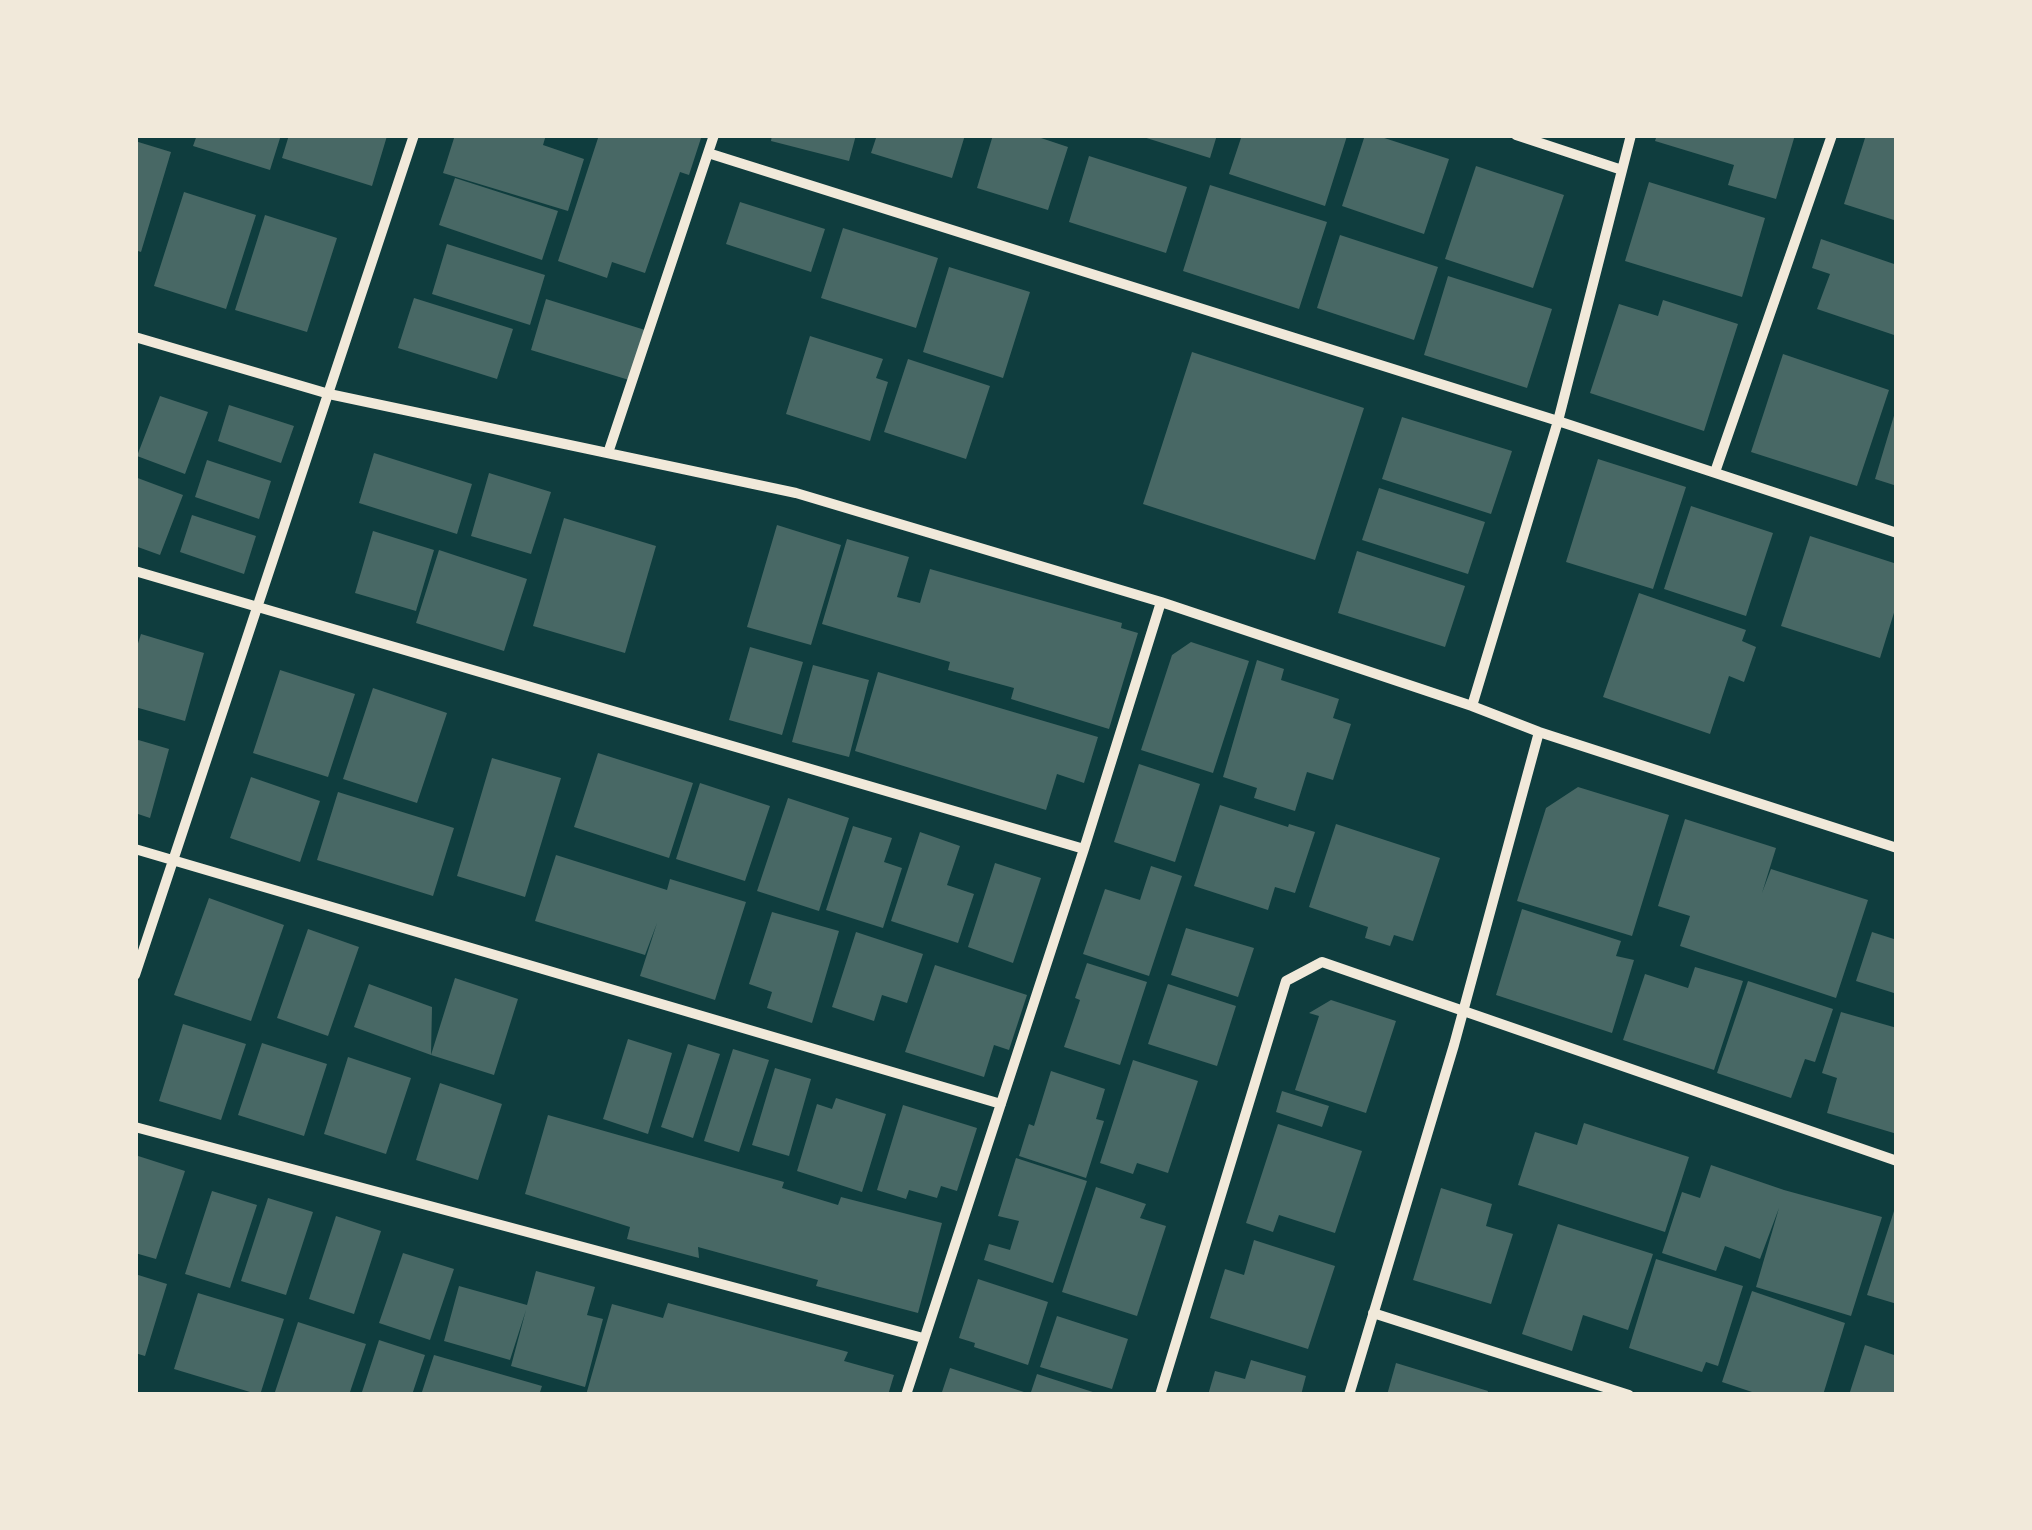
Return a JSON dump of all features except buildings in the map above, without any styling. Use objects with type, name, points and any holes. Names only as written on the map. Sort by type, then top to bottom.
[{"type":"street","points":[[135,976],[414,135]]},
{"type":"street","points":[[608,453],[714,135]]},
{"type":"street","points":[[1516,135],[1622,170]]},
{"type":"street","points":[[1472,706],[1558,421],[1631,135]]},
{"type":"street","points":[[1715,472],[1832,135]]},
{"type":"street","points":[[708,154],[1558,421],[1897,533]]},
{"type":"street","points":[[135,337],[329,394],[796,493],[1160,602],[1897,848]]},
{"type":"street","points":[[135,570],[1084,849]]},
{"type":"street","points":[[906,1395],[1160,602]]},
{"type":"street","points":[[1349,1395],[1540,732]]},
{"type":"street","points":[[135,849],[1000,1104]]},
{"type":"street","points":[[1160,1395],[1286,981],[1322,962],[1897,1161]]},
{"type":"street","points":[[135,1128],[923,1338]]},
{"type":"street","points":[[1373,1313],[1629,1395]]}]
